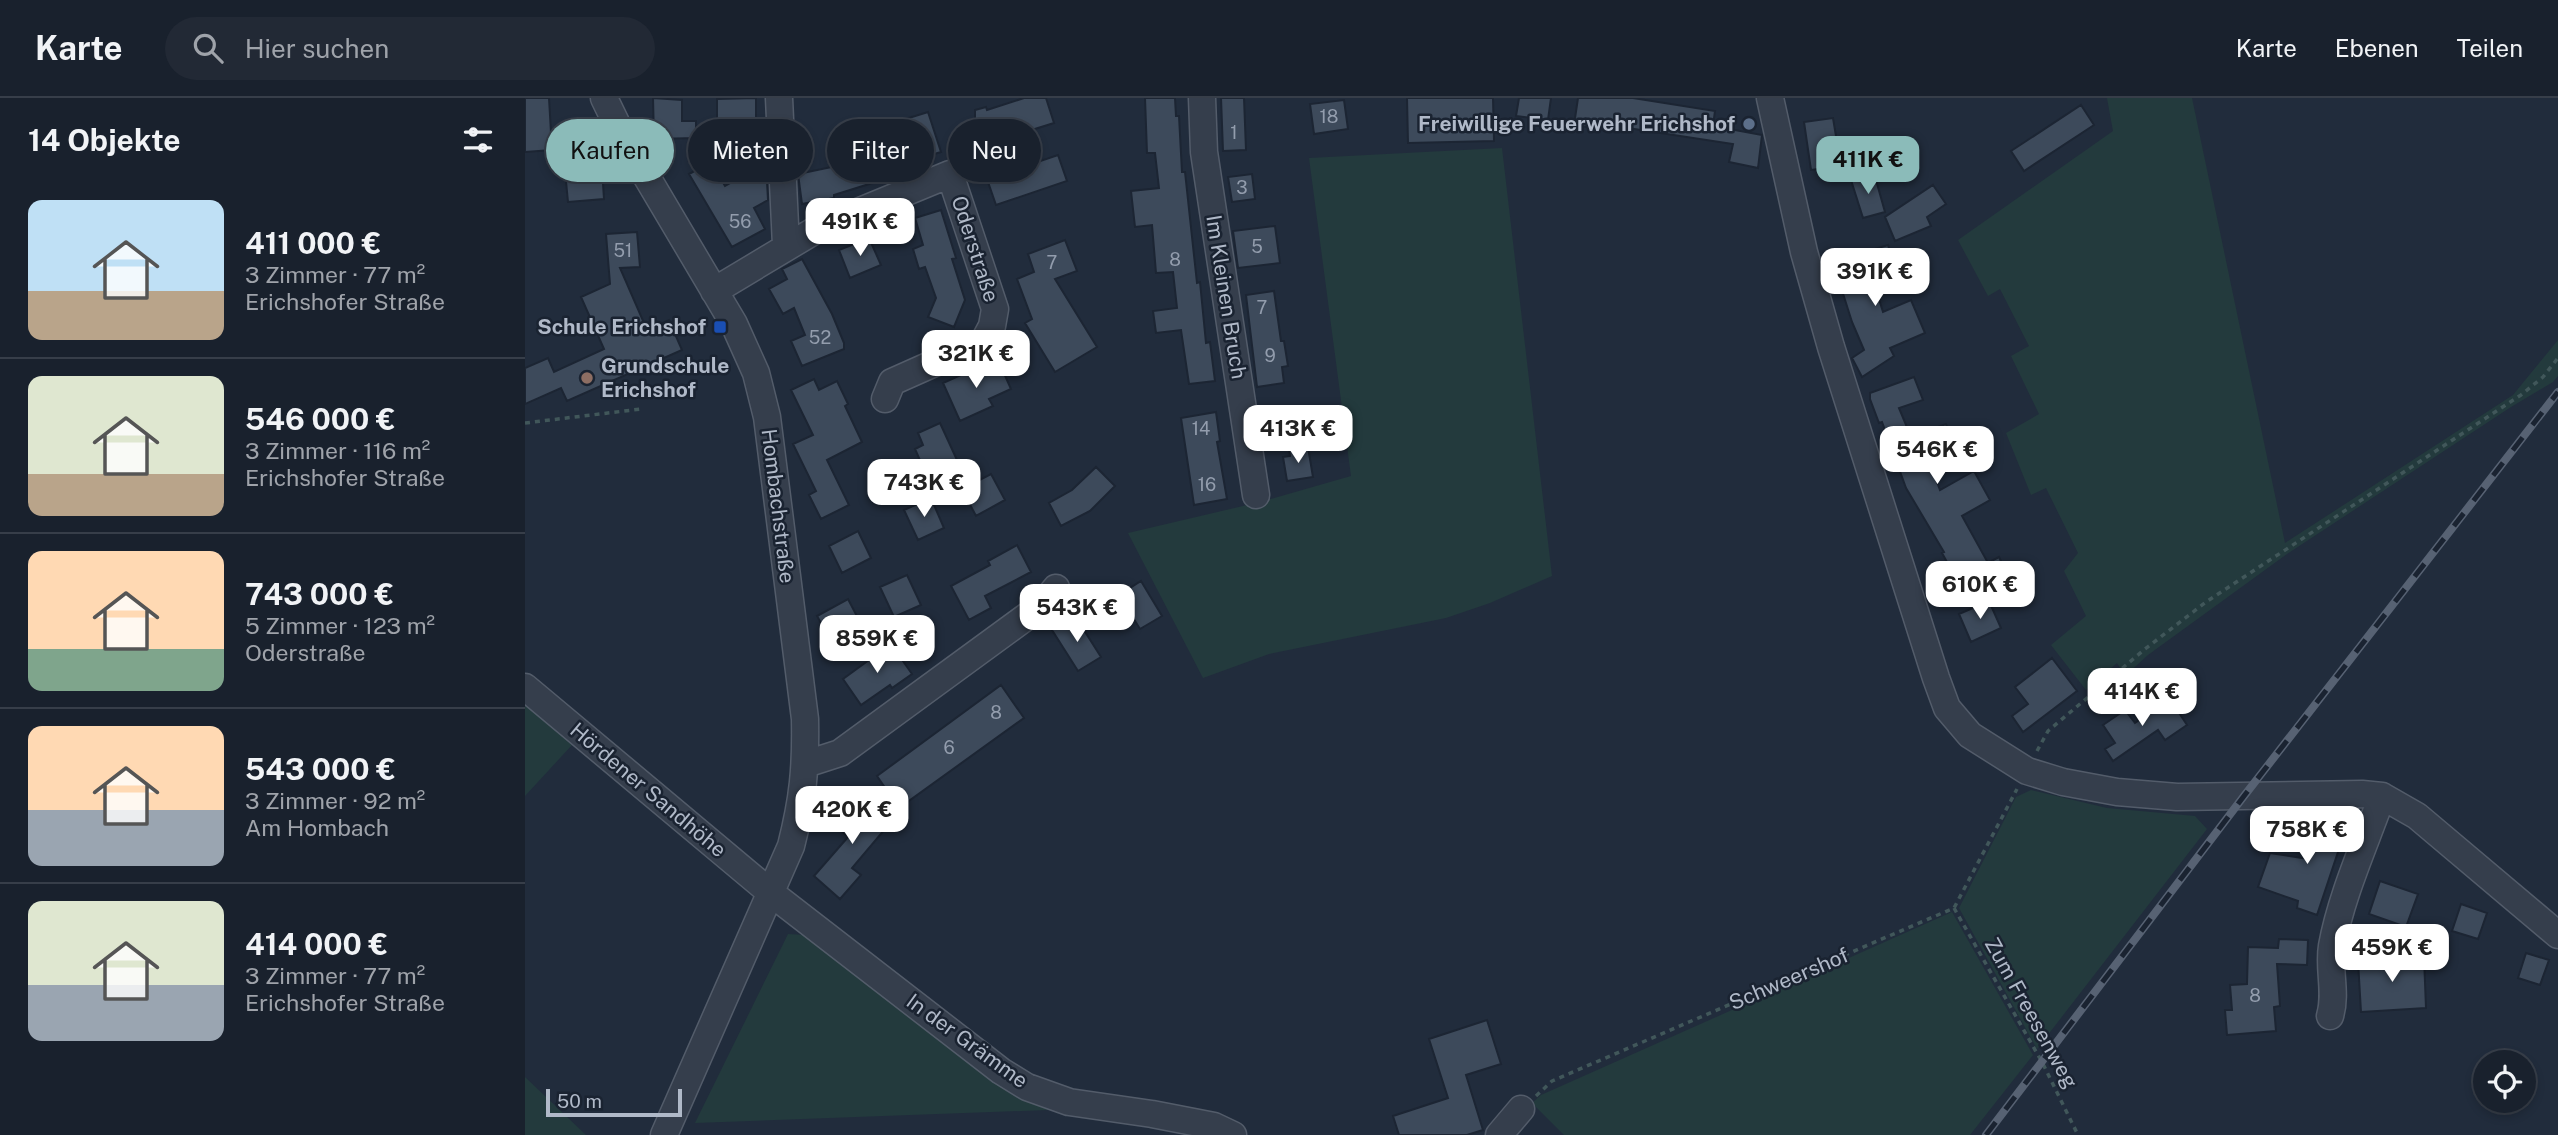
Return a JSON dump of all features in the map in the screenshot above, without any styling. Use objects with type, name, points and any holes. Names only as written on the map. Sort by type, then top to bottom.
[{"type":"street","name":"Hombachstraße","points":[[604,98],[622,135],[734,324],[756,373],[767,417],[806,719],[806,764],[802,803],[791,846],[664,1135]]},
{"type":"street","points":[[779,98],[786,246]]},
{"type":"street","name":"Im Kleinen Bruch","points":[[1202,98],[1204,152],[1255,495]]},
{"type":"street","points":[[1770,98],[1804,253],[1831,347],[1947,708],[1970,735],[2027,771],[2063,782],[2117,792],[2177,797],[2382,796],[2417,816],[2558,935]]},
{"type":"street","name":"Oderstraße","points":[[714,291],[819,228],[950,174],[995,309],[992,326],[984,341],[892,382],[885,399]]},
{"type":"street","points":[[806,764],[840,753],[1041,606],[1056,588]]},
{"type":"street","name":"Hördener Sandhöhe","points":[[525,687],[771,893]]},
{"type":"street","points":[[2330,1016],[2333,1004],[2331,950],[2337,924],[2382,796]]},
{"type":"street","name":"In der Grämme","points":[[771,893],[1001,1071],[1027,1087],[1069,1102],[1214,1126],[1233,1135]]},
{"type":"street","points":[[1499,1135],[1521,1109]]},
{"type":"path","points":[[1954,908],[2048,731],[2186,617],[2521,395],[2543,377],[2558,358]]},
{"type":"path","points":[[525,424],[641,409]]},
{"type":"path","name":"Schweershof","points":[[1521,1109],[1552,1081],[1954,908]]},
{"type":"path","name":"Zum Freesenweg","points":[[1954,908],[2042,1062],[2078,1135]]},
{"type":"green space","points":[[2107,98],[2192,98],[2285,543],[2513,395],[2558,340],[2558,376],[2553,382],[2287,554],[2148,655],[2125,676],[2117,663],[2086,690],[2051,645],[2086,616],[2064,571],[2078,553],[2046,488],[2031,495],[2006,433],[2039,414],[2011,356],[2029,346],[2000,289],[1988,296],[1958,240],[2113,131]]},
{"type":"green space","points":[[1502,148],[1552,576],[1490,603],[1446,618],[1269,654],[1203,678],[1128,533],[1260,502],[1351,476],[1309,158]]},
{"type":"green space","points":[[525,705],[572,745],[525,796]]},
{"type":"green space","points":[[2031,790],[2107,808],[2195,816],[2207,829],[2037,1049],[1959,908],[2016,797]]},
{"type":"green space","points":[[1952,912],[2033,1055],[1970,1135],[1564,1135],[1532,1103],[1541,1095]]},
{"type":"green space","points":[[788,934],[805,935],[995,1083],[1048,1110],[695,1123]]},
{"type":"green space","points":[[525,1077],[586,1135],[525,1135]]},
{"type":"building","points":[[525,98],[549,98],[550,119],[546,119],[546,150],[525,152]]},
{"type":"building","points":[[653,98],[682,100],[682,121],[688,121],[688,138],[674,139],[674,119],[654,119]]},
{"type":"building","points":[[756,98],[756,119],[717,119],[717,99]]},
{"type":"building","points":[[1024,98],[1046,98],[1054,123],[1041,127],[1041,119],[975,119],[975,110],[986,107],[987,110]]},
{"type":"building","points":[[1145,98],[1175,98],[1197,283],[1200,282],[1206,343],[1210,342],[1215,381],[1189,384],[1181,330],[1156,333],[1153,311],[1177,308],[1173,272],[1156,273],[1152,225],[1135,227],[1131,191],[1159,188],[1155,153],[1147,153]]},
{"type":"building","points":[[1221,98],[1244,98],[1246,150],[1223,151]]},
{"type":"building","points":[[1407,98],[1493,98],[1494,141],[1408,143]]},
{"type":"building","points":[[1519,98],[1551,98],[1548,120],[1516,116]]},
{"type":"building","points":[[1578,98],[1633,98],[1715,111],[1713,126],[1762,135],[1758,168],[1729,162],[1733,144],[1588,122],[1588,127],[1574,125]]},
{"type":"building","points":[[1344,100],[1348,129],[1314,134],[1310,104]]},
{"type":"building","points":[[2081,105],[2094,125],[2024,171],[2011,151]]},
{"type":"building","points":[[928,112],[930,119],[906,119]]},
{"type":"building","points":[[1833,118],[1841,166],[1811,170],[1804,122]]},
{"type":"building","points":[[934,130],[941,152],[934,154]]},
{"type":"building","points":[[1058,155],[1067,181],[996,205],[988,182],[1041,182],[1041,161]]},
{"type":"building","points":[[827,168],[827,182],[875,182],[834,195],[834,198],[802,204],[799,182],[813,182],[813,171]]},
{"type":"building","points":[[1874,173],[1885,212],[1863,218],[1851,180]]},
{"type":"building","points":[[1252,174],[1255,199],[1232,202],[1228,177]]},
{"type":"building","points":[[566,182],[603,182],[604,199],[568,202]]},
{"type":"building","points":[[694,182],[723,182],[725,186],[732,182],[767,182],[768,200],[754,208],[765,229],[732,247]]},
{"type":"building","points":[[1933,185],[1946,204],[1927,217],[1931,226],[1895,241],[1885,217]]},
{"type":"building","points":[[941,210],[956,258],[952,259],[965,300],[954,327],[928,317],[936,298],[925,267],[919,269],[913,249],[923,245],[915,218]]},
{"type":"building","points":[[1275,226],[1280,263],[1238,268],[1233,231]]},
{"type":"building","points":[[637,232],[640,267],[620,268],[647,330],[669,320],[682,350],[567,401],[561,388],[525,404],[525,368],[548,358],[554,372],[604,349],[581,297],[610,284],[606,234]]},
{"type":"building","points":[[869,238],[881,265],[850,278],[839,250]]},
{"type":"building","points":[[1065,240],[1077,271],[1055,279],[1097,347],[1055,372],[1025,323],[1032,319],[1017,279],[1034,272],[1028,254]]},
{"type":"building","points":[[1888,245],[1897,273],[1873,280],[1883,312],[1911,300],[1925,333],[1890,348],[1894,356],[1862,377],[1852,358],[1864,350],[1833,262]]},
{"type":"building","points":[[802,259],[832,314],[844,349],[802,366],[791,341],[805,335],[794,308],[783,314],[769,289],[787,279],[782,269]]},
{"type":"building","points":[[1274,291],[1281,341],[1284,341],[1288,366],[1282,367],[1284,383],[1257,387],[1246,295]]},
{"type":"building","points":[[999,362],[1011,389],[989,399],[993,406],[960,421],[943,383],[983,365],[984,368]]},
{"type":"building","points":[[1914,377],[1923,400],[1899,408],[1911,437],[1946,424],[1954,445],[1927,455],[1940,490],[1974,471],[1990,500],[1962,516],[1988,563],[1999,557],[2009,578],[1976,594],[1964,567],[1953,573],[1942,553],[1944,552],[1906,488],[1882,422],[1879,423],[1870,399],[1870,393]]},
{"type":"building","points":[[814,379],[819,390],[837,381],[862,442],[827,460],[849,505],[821,519],[809,495],[816,491],[793,444],[813,435],[791,390]]},
{"type":"building","points":[[1216,412],[1220,441],[1217,442],[1227,499],[1194,505],[1181,418]]},
{"type":"building","points":[[940,423],[957,460],[926,474],[915,449],[923,445],[918,433]]},
{"type":"building","points":[[1308,447],[1313,477],[1287,481],[1283,457],[1290,456],[1289,450]]},
{"type":"building","points":[[1096,467],[1115,486],[1090,511],[1061,526],[1049,503],[1072,490]]},
{"type":"building","points":[[991,474],[1005,500],[976,516],[962,489]]},
{"type":"building","points":[[931,498],[944,528],[918,540],[904,510]]},
{"type":"building","points":[[858,531],[871,558],[842,573],[829,546]]},
{"type":"building","points":[[1017,545],[1031,572],[985,596],[991,608],[969,620],[951,586],[990,565],[988,561]]},
{"type":"building","points":[[907,575],[921,605],[894,617],[880,587]]},
{"type":"building","points":[[1141,581],[1162,616],[1140,629],[1119,595]]},
{"type":"building","points":[[848,599],[861,624],[831,641],[817,616]]},
{"type":"building","points":[[1989,601],[2001,628],[1971,642],[1959,614]]},
{"type":"building","points":[[1075,616],[1101,657],[1078,671],[1052,630]]},
{"type":"building","points":[[891,644],[912,674],[861,705],[843,679]]},
{"type":"building","points":[[2052,658],[2077,691],[2023,732],[2012,716],[2028,704],[2015,687]]},
{"type":"building","points":[[1001,685],[1024,718],[899,808],[877,776]]},
{"type":"building","points":[[2170,699],[2187,725],[2165,740],[2158,730],[2113,761],[2105,749],[2115,743],[2103,725],[2125,710],[2135,723]]},
{"type":"building","points":[[861,796],[891,822],[852,868],[861,875],[840,899],[814,876],[848,837],[836,826]]},
{"type":"building","points":[[2317,810],[2345,814],[2338,852],[2317,915],[2297,908],[2298,901],[2258,887],[2270,853],[2309,859]]},
{"type":"building","points":[[2380,881],[2418,894],[2406,927],[2369,914]]},
{"type":"building","points":[[2461,904],[2487,913],[2478,939],[2452,931]]},
{"type":"building","points":[[2279,939],[2308,940],[2307,965],[2277,964],[2280,1006],[2274,1007],[2276,1031],[2227,1035],[2225,1010],[2232,1010],[2230,985],[2247,984],[2248,947],[2278,948]]},
{"type":"building","points":[[2526,953],[2549,960],[2540,985],[2518,978]]},
{"type":"building","points":[[2399,955],[2424,957],[2426,1008],[2361,1012],[2358,961],[2399,959]]},
{"type":"building","points":[[1487,1020],[1501,1064],[1466,1075],[1483,1130],[1467,1135],[1399,1135],[1393,1116],[1448,1098],[1429,1039]]},
{"type":"railway","points":[[1986,1135],[2244,796],[2558,392]]},
{"type":"place","name":"Freiwillige Feuerwehr Erichshof","points":[[1749,124]]},
{"type":"place","name":"Schule Erichshof","points":[[720,327]]},
{"type":"place","name":"Grundschule Erichshof","points":[[587,378]]}]
